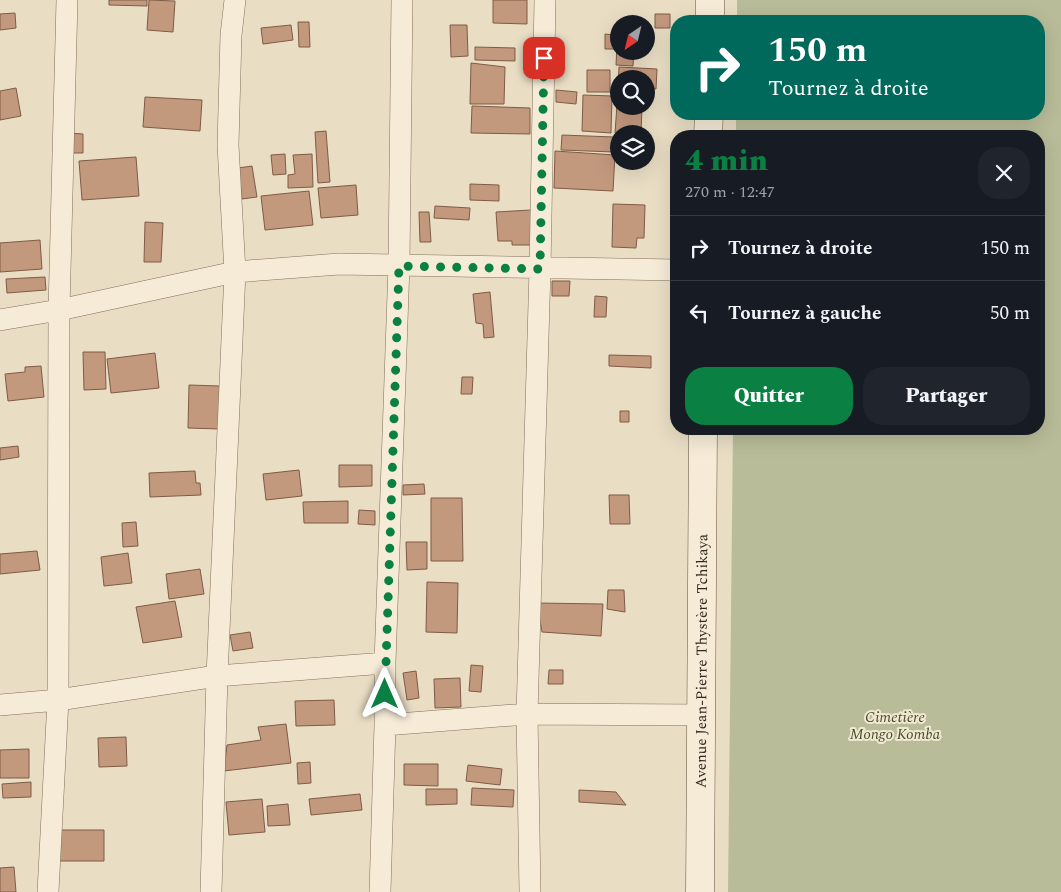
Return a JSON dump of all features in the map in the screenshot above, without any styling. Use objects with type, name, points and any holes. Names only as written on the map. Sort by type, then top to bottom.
[{"type":"street","points":[[48,892],[58,700],[59,310],[67,0]]},
{"type":"street","points":[[212,892],[217,676],[236,272],[228,145],[231,35],[235,0]]},
{"type":"street","points":[[380,892],[385,663],[399,266],[402,0]]},
{"type":"street","points":[[530,892],[527,714],[540,269],[545,0]]},
{"type":"street","points":[[710,0],[710,15]]},
{"type":"street","points":[[0,320],[59,310],[236,272],[339,264],[670,270]]},
{"type":"street","name":"Avenue Jean-Pierre Thystère Tchikaya","points":[[700,892],[703,435]]},
{"type":"street","points":[[0,705],[58,700],[217,676],[385,663]]},
{"type":"street","points":[[385,725],[527,714],[702,715]]},
{"type":"green space","name":"Cimetière Mongo Komba","points":[[737,0],[1061,0],[1061,892],[728,892],[733,435],[1045,435],[1045,130],[736,130],[736,120],[1045,120],[1045,15],[737,15]]},
{"type":"building","points":[[109,0],[147,0],[147,6],[109,5]]},
{"type":"building","points":[[149,0],[175,1],[173,32],[147,30]]},
{"type":"building","points":[[493,0],[527,0],[527,24],[493,23]]},
{"type":"building","points":[[15,13],[16,28],[0,30],[0,14]]},
{"type":"building","points":[[670,14],[670,28],[655,28],[655,15]]},
{"type":"building","points":[[298,22],[309,22],[310,47],[299,47]]},
{"type":"building","points":[[291,25],[293,40],[263,44],[261,28]]},
{"type":"building","points":[[450,25],[467,25],[468,56],[451,57]]},
{"type":"building","points":[[605,34],[610,35],[610,49],[605,49]]},
{"type":"building","points":[[475,47],[515,48],[515,61],[475,60]]},
{"type":"building","points":[[616,60],[633,60],[633,66],[616,65]]},
{"type":"building","points":[[471,63],[505,67],[504,104],[470,104]]},
{"type":"building","points":[[619,67],[657,69],[656,89],[655,70],[619,70]]},
{"type":"building","points":[[587,70],[610,70],[610,92],[587,92]]},
{"type":"building","points":[[16,88],[21,116],[0,120],[0,91]]},
{"type":"building","points":[[556,90],[577,92],[576,104],[556,102]]},
{"type":"building","points":[[583,95],[610,96],[610,133],[582,131]]},
{"type":"building","points":[[145,97],[202,100],[200,131],[143,127]]},
{"type":"building","points":[[472,106],[530,108],[530,134],[471,133]]},
{"type":"building","points":[[616,115],[642,115],[641,125],[616,125]]},
{"type":"building","points":[[326,131],[330,182],[318,183],[315,132]]},
{"type":"building","points":[[69,133],[83,134],[83,153],[68,153]]},
{"type":"building","points":[[562,135],[610,137],[610,152],[561,150]]},
{"type":"building","points":[[555,151],[610,155],[610,170],[614,170],[613,191],[554,188]]},
{"type":"building","points":[[285,154],[286,174],[273,175],[271,155]]},
{"type":"building","points":[[312,154],[313,187],[288,188],[288,175],[295,174],[293,155]]},
{"type":"building","points":[[136,157],[139,196],[82,200],[79,161]]},
{"type":"building","points":[[252,166],[257,197],[242,199],[238,168]]},
{"type":"building","points":[[470,184],[499,185],[499,201],[470,200]]},
{"type":"building","points":[[356,185],[358,215],[321,218],[318,188]]},
{"type":"building","points":[[309,191],[313,225],[265,230],[261,196]]},
{"type":"building","points":[[613,204],[645,205],[644,238],[637,238],[636,248],[612,247]]},
{"type":"building","points":[[435,206],[470,208],[469,220],[434,218]]},
{"type":"building","points":[[531,210],[533,245],[512,245],[512,241],[498,241],[496,212]]},
{"type":"building","points":[[419,212],[429,212],[431,242],[420,242]]},
{"type":"building","points":[[145,222],[163,223],[161,262],[144,262]]},
{"type":"building","points":[[40,240],[42,269],[0,272],[0,243]]},
{"type":"building","points":[[45,277],[46,290],[7,293],[6,279]]},
{"type":"building","points":[[552,281],[570,281],[569,296],[552,296]]},
{"type":"building","points":[[490,292],[494,337],[484,338],[483,324],[476,323],[473,294]]},
{"type":"building","points":[[595,296],[607,297],[606,317],[594,317]]},
{"type":"building","points":[[83,352],[105,352],[106,389],[84,390]]},
{"type":"building","points":[[155,353],[159,388],[111,393],[107,359]]},
{"type":"building","points":[[609,355],[651,356],[651,368],[609,366]]},
{"type":"building","points":[[41,366],[44,397],[8,401],[5,374],[25,372],[25,367]]},
{"type":"building","points":[[462,377],[473,377],[472,394],[461,394]]},
{"type":"building","points":[[189,385],[220,386],[219,429],[188,428]]},
{"type":"building","points":[[620,411],[629,411],[629,422],[620,422]]},
{"type":"building","points":[[18,446],[19,457],[0,460],[0,448]]},
{"type":"building","points":[[339,465],[372,465],[372,486],[339,487]]},
{"type":"building","points":[[299,470],[302,496],[266,500],[263,474]]},
{"type":"building","points":[[195,471],[196,483],[200,483],[201,495],[150,497],[149,473]]},
{"type":"building","points":[[424,484],[425,494],[403,495],[403,485]]},
{"type":"building","points":[[609,495],[629,495],[630,524],[610,524]]},
{"type":"building","points":[[431,498],[462,498],[463,561],[431,561]]},
{"type":"building","points":[[348,501],[348,523],[304,523],[303,502]]},
{"type":"building","points":[[359,510],[375,511],[375,525],[358,524]]},
{"type":"building","points":[[136,522],[138,546],[123,547],[122,523]]},
{"type":"building","points":[[406,542],[427,542],[427,569],[407,570]]},
{"type":"building","points":[[37,551],[40,570],[0,574],[0,554]]},
{"type":"building","points":[[128,553],[132,583],[104,586],[101,557]]},
{"type":"building","points":[[200,569],[204,594],[169,599],[166,574]]},
{"type":"building","points":[[427,582],[458,583],[457,633],[426,632]]},
{"type":"building","points":[[608,590],[624,590],[625,612],[607,609]]},
{"type":"building","points":[[175,601],[182,637],[143,643],[136,607]]},
{"type":"building","points":[[537,603],[603,604],[601,636],[542,632]]},
{"type":"building","points":[[250,632],[253,648],[233,651],[230,635]]},
{"type":"building","points":[[471,665],[483,666],[481,692],[469,691]]},
{"type":"building","points":[[549,670],[563,670],[563,684],[548,684]]},
{"type":"building","points":[[416,671],[419,698],[407,700],[403,673]]},
{"type":"building","points":[[460,678],[461,707],[435,708],[434,679]]},
{"type":"building","points":[[334,700],[335,725],[296,726],[295,701]]},
{"type":"building","points":[[286,724],[291,763],[224,771],[227,745],[261,740],[258,727]]},
{"type":"building","points":[[126,737],[127,766],[99,767],[98,738]]},
{"type":"building","points":[[29,749],[29,778],[0,778],[0,750]]},
{"type":"building","points":[[310,762],[311,783],[298,784],[297,763]]},
{"type":"building","points":[[404,764],[438,764],[438,786],[404,785]]},
{"type":"building","points":[[468,765],[502,769],[500,785],[466,781]]},
{"type":"building","points":[[31,782],[31,797],[3,798],[2,784]]},
{"type":"building","points":[[472,788],[514,790],[513,807],[471,805]]},
{"type":"building","points":[[426,789],[457,789],[457,804],[426,805]]},
{"type":"building","points":[[579,790],[616,792],[626,805],[579,802]]},
{"type":"building","points":[[360,794],[362,810],[311,815],[309,799]]},
{"type":"building","points":[[262,799],[265,832],[229,835],[226,802]]},
{"type":"building","points":[[288,804],[290,825],[268,826],[267,806]]},
{"type":"building","points":[[56,830],[104,830],[104,861],[56,861]]},
{"type":"building","points":[[14,867],[16,892],[0,892],[0,868]]},
{"type":"route","points":[[385,694],[399,266],[540,269],[544,58]]}]
